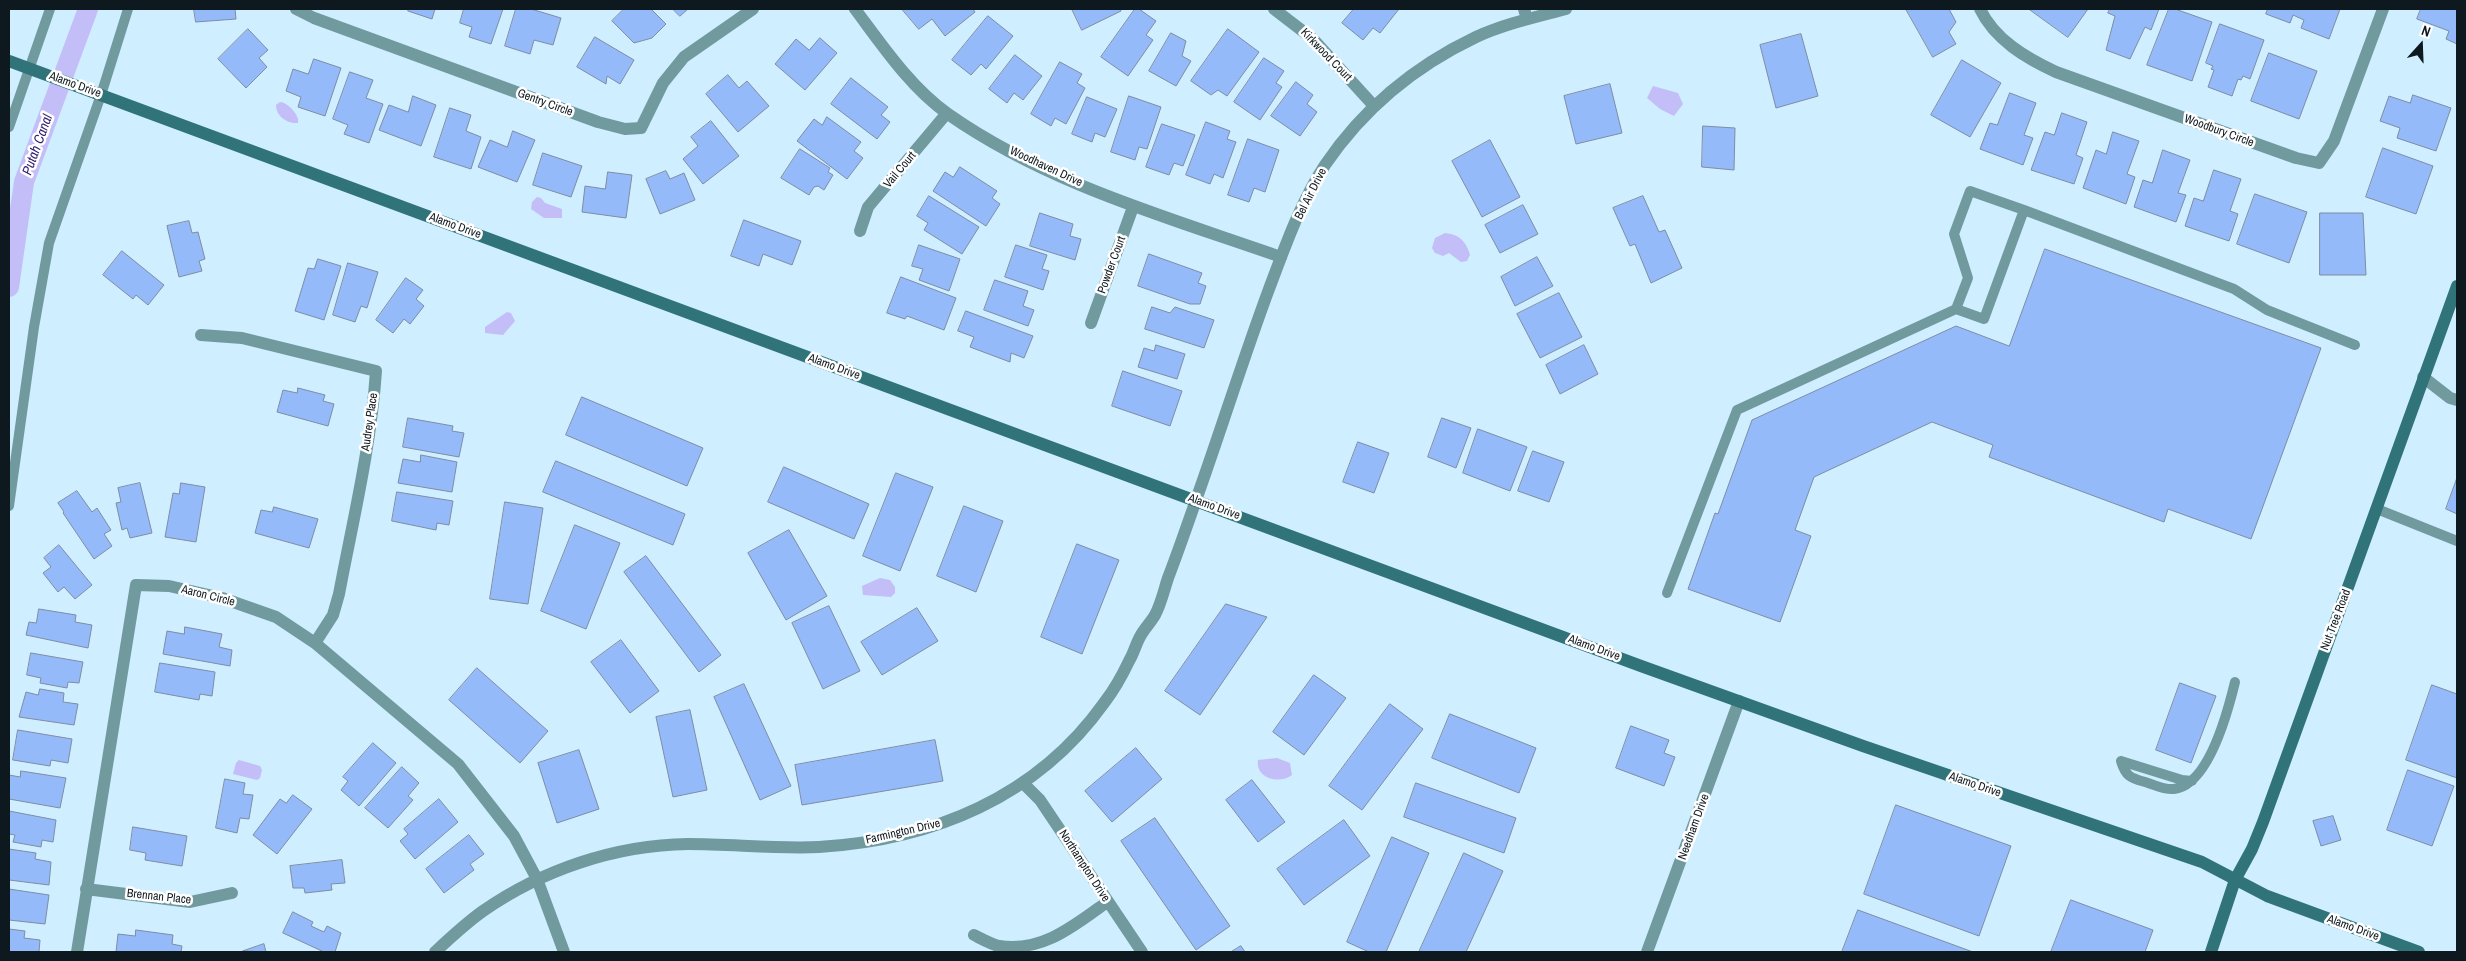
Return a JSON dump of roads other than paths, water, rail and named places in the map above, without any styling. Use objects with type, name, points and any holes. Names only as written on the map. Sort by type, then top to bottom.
[{"type":"main road","name":"Alamo Drive","points":[[9,61],[1739,702],[2008,797],[2202,862],[2267,896],[2419,952]]},
{"type":"main road","name":"Nut Tree Road","points":[[2211,952],[2235,880],[2252,849],[2263,822],[2457,286]]},
{"type":"street","name":"Gentry Circle","points":[[296,9],[314,18],[598,122],[625,128],[640,128],[652,108],[663,83],[684,58],[753,9]]},
{"type":"street","name":"Woodhaven Drive","points":[[855,9],[918,88],[947,113],[1032,162],[1133,207],[1281,257]]},
{"type":"street","name":"Kirkwood Court","points":[[1274,9],[1313,39],[1374,106]]},
{"type":"street","name":"Bel Air Drive","points":[[1196,500],[1281,257],[1302,208],[1325,165],[1374,106],[1434,59],[1525,14],[1566,9]]},
{"type":"street","name":"Woodbury Circle","points":[[1980,9],[2002,38],[2026,57],[2056,72],[2296,158],[2319,164],[2334,141],[2383,9]]},
{"type":"street","name":"Vail Court","points":[[860,230],[868,207],[947,113]]},
{"type":"street","name":"Powder Court","points":[[1091,323],[1133,207]]},
{"type":"street","name":"Audrey Place","points":[[201,335],[242,338],[376,371],[374,404],[339,594],[333,615],[315,644]]},
{"type":"street","points":[[2423,377],[2450,398],[2457,400]]},
{"type":"street","name":"Farmington Drive","points":[[435,952],[481,912],[538,879],[590,860],[648,848],[686,844],[819,847],[882,840],[965,816],[1023,783],[1065,748],[1103,705],[1114,689],[1130,661],[1141,635],[1155,616],[1196,500]]},
{"type":"street","name":"Aaron Circle","points":[[77,952],[136,585],[169,586],[222,598],[276,617],[315,644],[458,764],[514,836],[538,879],[564,952]]},
{"type":"street","name":"Needham Drive","points":[[1648,952],[1739,702]]},
{"type":"street","name":"Northampton Drive","points":[[1023,783],[1040,800],[1142,952]]},
{"type":"street","name":"Brennan Place","points":[[86,889],[190,902],[232,894]]},
{"type":"street","points":[[974,936],[998,946],[1018,947],[1048,941],[1107,902]]},
{"type":"lane","points":[[9,127],[50,9]]},
{"type":"lane","points":[[9,506],[34,326],[49,243],[101,95],[128,9]]},
{"type":"lane","points":[[1667,593],[1737,410],[1956,309],[1968,278],[1954,234],[1970,191],[2234,289],[2267,310],[2355,345]]},
{"type":"lane","points":[[1956,309],[1984,319],[2024,210]]},
{"type":"lane","points":[[2377,509],[2457,541]]},
{"type":"lane","points":[[2121,760],[2182,780],[2192,781],[2206,764],[2231,699],[2235,682]]},
{"type":"waterway","name":"Putah Canal","points":[[9,287],[24,182],[88,9]]}]
